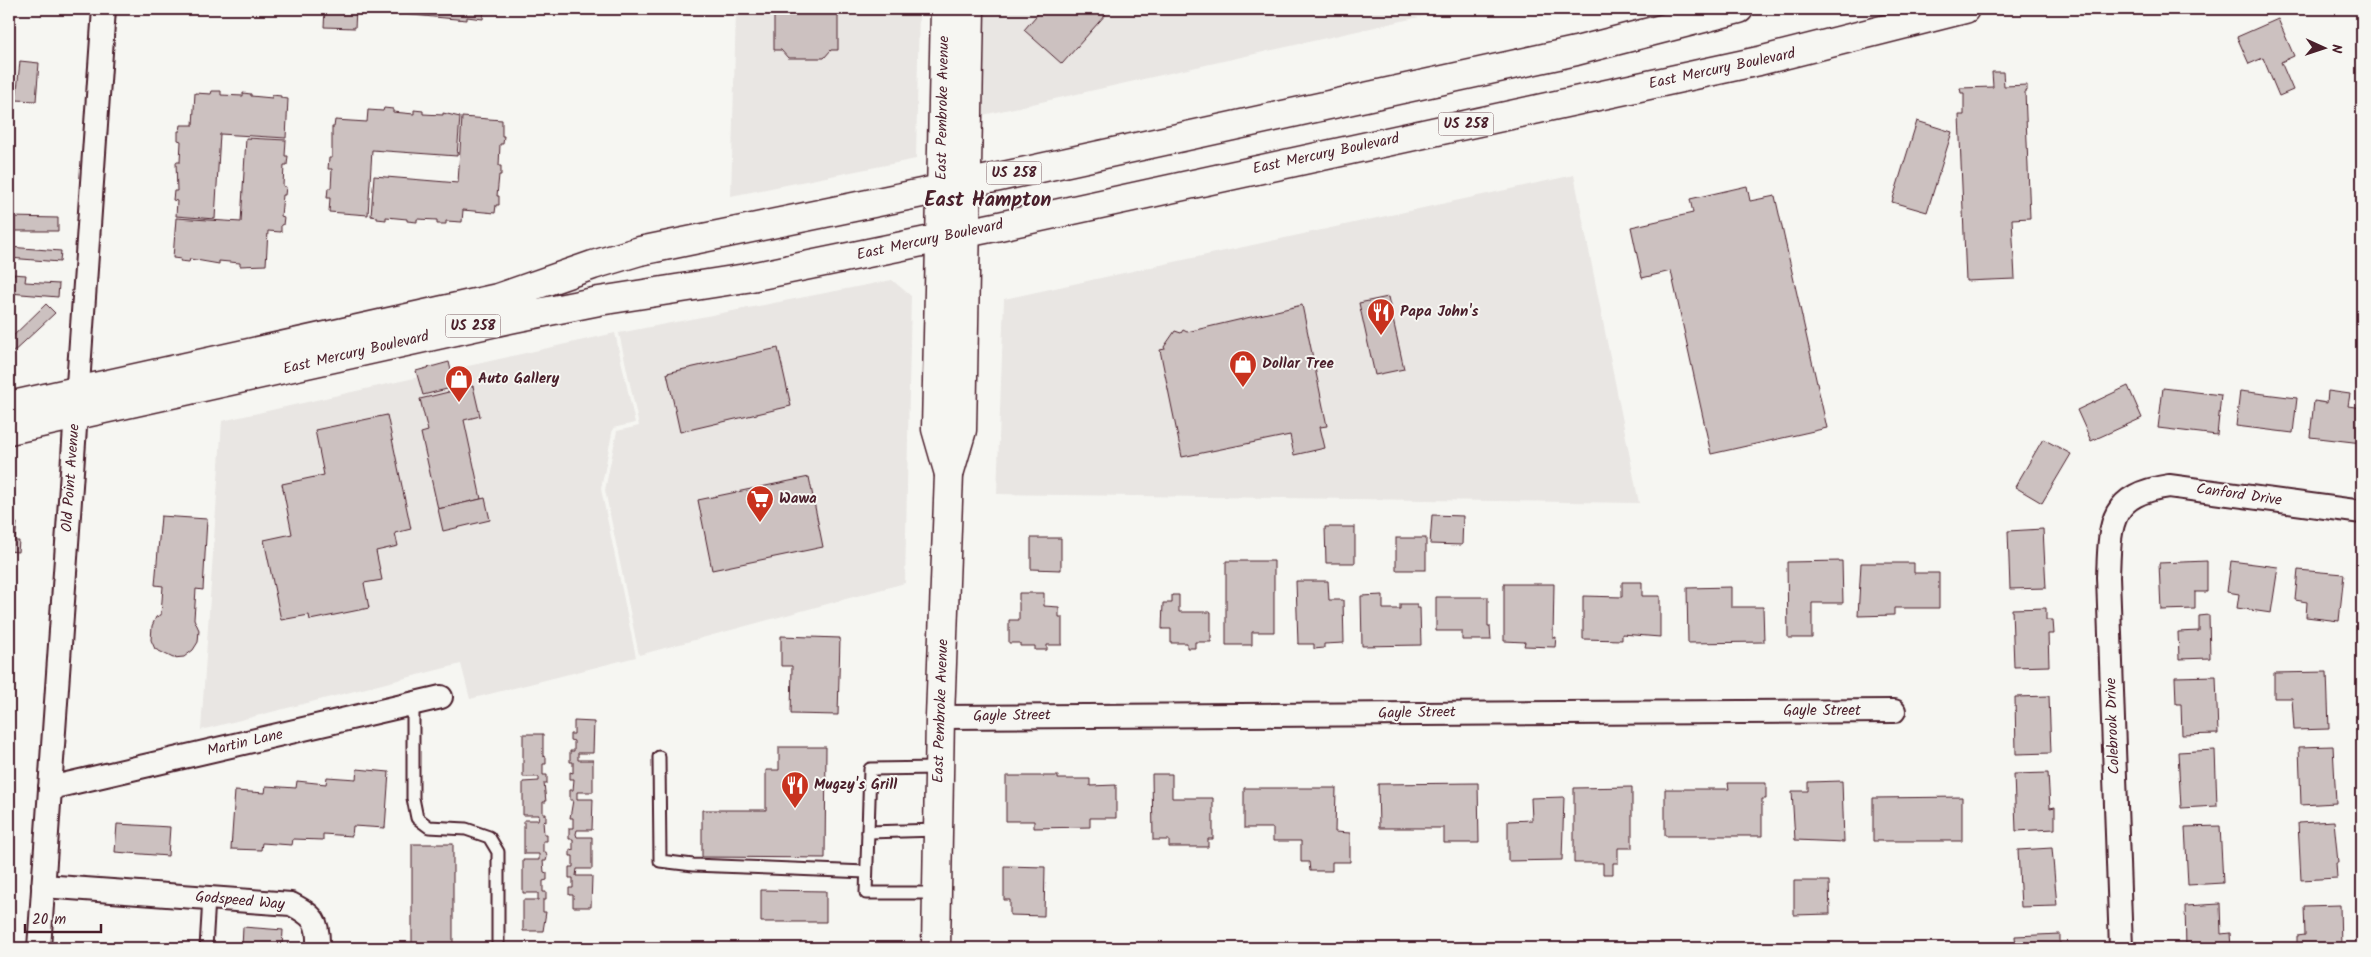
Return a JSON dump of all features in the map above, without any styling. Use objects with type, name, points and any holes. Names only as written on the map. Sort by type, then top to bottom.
[{"type":"main road","name":"East Pembroke Avenue","points":[[936,948],[940,717],[949,474],[962,430],[954,236],[954,186],[945,9]]},
{"type":"main road","name":"East Pembroke Avenue","points":[[954,186],[970,9]]},
{"type":"main road","name":"East Mercury Boulevard","points":[[9,430],[77,403],[498,298],[640,251],[954,186],[1576,50],[1739,9]]},
{"type":"main road","name":"East Mercury Boulevard","points":[[9,406],[77,403],[599,301],[746,278],[954,236],[1759,62],[1965,9]]},
{"type":"street","name":"Old Point Avenue","points":[[39,948],[104,9]]},
{"type":"street","name":"Canford Drive","points":[[2121,506],[2134,495],[2148,489],[2169,486],[2362,512]]},
{"type":"street","name":"Colebrook Drive","points":[[2121,506],[2112,524],[2108,577],[2121,948]]},
{"type":"street","name":"Martin Lane","points":[[50,788],[442,697]]},
{"type":"street","name":"Gayle Street","points":[[940,717],[1576,711],[1894,711]]},
{"type":"street","name":"Godspeed Way","points":[[43,886],[291,904],[310,914],[319,932],[318,948]]},
{"type":"lane","points":[[413,703],[413,798],[417,818],[429,827],[466,829],[489,837],[498,852],[498,948]]},
{"type":"lane","points":[[658,757],[660,861],[693,865],[866,872]]},
{"type":"lane","points":[[936,893],[866,893],[866,872],[870,769],[939,768]]},
{"type":"lane","points":[[868,832],[938,830]]},
{"type":"lane","points":[[206,948],[209,898]]},
{"type":"shaded area","points":[[736,9],[919,9],[916,159],[731,196]]},
{"type":"shaded area","points":[[985,9],[1455,9],[983,115]]},
{"type":"shaded area","points":[[1574,175],[1639,503],[997,494],[1004,299]]},
{"type":"shaded area","points":[[892,280],[911,296],[905,583],[639,655],[605,490],[617,431],[639,426],[619,333]]},
{"type":"shaded area","points":[[615,333],[635,423],[613,428],[601,489],[636,657],[470,699],[461,664],[201,730],[222,421]]},
{"type":"building","points":[[325,9],[356,9],[355,28],[324,27]]},
{"type":"building","points":[[390,9],[484,9],[483,19],[467,17],[467,20],[390,13]]},
{"type":"building","points":[[774,9],[838,9],[838,50],[831,50],[824,58],[788,58],[781,50],[774,50]]},
{"type":"building","points":[[1042,9],[1100,9],[1106,14],[1062,64],[1024,30]]},
{"type":"building","points":[[2278,19],[2294,56],[2281,62],[2293,90],[2279,96],[2263,58],[2249,64],[2237,37]]},
{"type":"building","points":[[20,61],[39,63],[36,101],[16,100]]},
{"type":"building","points":[[1992,72],[2003,72],[2004,86],[2027,85],[2027,91],[2025,91],[2030,218],[2012,219],[2015,279],[1966,281],[1959,115],[1964,115],[1964,93],[1961,93],[1960,88],[1993,87]]},
{"type":"building","points":[[212,91],[221,91],[221,95],[243,96],[243,93],[251,94],[251,96],[272,98],[272,95],[281,96],[281,98],[288,99],[286,138],[220,134],[215,219],[176,216],[177,201],[173,200],[174,191],[177,191],[176,162],[180,162],[181,141],[178,140],[178,131],[180,131],[181,125],[193,125],[195,93],[211,94]]},
{"type":"building","points":[[384,108],[393,109],[393,112],[414,114],[414,110],[423,111],[423,114],[443,115],[443,113],[460,117],[457,156],[372,150],[368,215],[329,212],[330,198],[327,198],[328,188],[331,188],[332,169],[328,169],[329,158],[332,158],[332,127],[334,127],[335,120],[367,122],[368,110],[383,111]]},
{"type":"building","points":[[462,117],[502,120],[502,136],[504,136],[503,144],[500,144],[499,166],[501,166],[501,175],[499,175],[497,196],[499,196],[499,205],[496,205],[495,213],[463,210],[462,222],[446,221],[446,224],[437,224],[437,220],[417,219],[417,222],[386,217],[386,220],[377,219],[377,217],[371,216],[374,176],[458,183]]},
{"type":"building","points":[[1917,121],[1952,132],[1927,212],[1892,202]]},
{"type":"building","points":[[246,138],[286,140],[285,156],[288,156],[287,165],[284,165],[283,186],[286,187],[285,195],[283,195],[281,216],[284,217],[283,225],[281,225],[281,232],[268,231],[266,265],[240,266],[240,263],[219,261],[219,264],[190,259],[189,262],[173,258],[176,218],[241,222]]},
{"type":"building","points":[[1747,186],[1750,201],[1775,196],[1827,428],[1711,454],[1671,271],[1642,278],[1631,227],[1693,213],[1690,199]]},
{"type":"building","points":[[11,217],[58,218],[58,231],[10,231]]},
{"type":"building","points":[[9,247],[61,251],[60,262],[9,258]]},
{"type":"building","points":[[12,274],[26,275],[25,282],[59,284],[58,297],[9,293],[9,280],[12,281]]},
{"type":"building","name":"Papa John's","points":[[1388,297],[1404,369],[1375,375],[1359,303]]},
{"type":"building","points":[[46,304],[55,313],[9,356],[9,340]]},
{"type":"building","name":"Dollar Tree","points":[[1302,305],[1327,426],[1320,427],[1325,448],[1294,455],[1290,435],[1182,457],[1160,350],[1165,349],[1164,347],[1175,331],[1181,333],[1183,330],[1187,332]]},
{"type":"building","points":[[778,348],[791,406],[680,432],[667,373]]},
{"type":"building","points":[[449,362],[455,387],[423,395],[416,371]]},
{"type":"building","points":[[473,386],[480,416],[464,420],[481,499],[438,509],[421,433],[428,431],[420,399]]},
{"type":"building","points":[[2128,386],[2142,418],[2091,441],[2077,410]]},
{"type":"building","points":[[2163,388],[2221,395],[2217,435],[2158,428]]},
{"type":"building","points":[[2240,391],[2297,398],[2293,433],[2236,426]]},
{"type":"building","points":[[2328,391],[2350,394],[2348,406],[2362,408],[2362,443],[2310,437],[2314,401],[2327,403]]},
{"type":"building","points":[[387,415],[411,529],[395,533],[398,546],[376,551],[382,580],[364,583],[369,608],[310,620],[309,615],[281,620],[264,540],[292,534],[282,484],[324,475],[315,430]]},
{"type":"building","points":[[2043,439],[2071,454],[2042,503],[2015,487]]},
{"type":"building","name":"Wawa","points":[[809,477],[823,547],[712,570],[698,500]]},
{"type":"building","points":[[485,498],[490,520],[443,531],[438,509]]},
{"type":"building","points":[[1432,515],[1463,516],[1462,545],[1430,544]]},
{"type":"building","points":[[161,516],[207,519],[203,590],[196,589],[194,619],[199,630],[198,642],[193,650],[184,657],[173,658],[155,649],[151,640],[152,626],[156,617],[161,615],[163,586],[155,585]]},
{"type":"building","points":[[9,522],[17,523],[15,541],[19,541],[18,552],[9,551]]},
{"type":"building","points":[[1325,527],[1355,527],[1355,563],[1326,563]]},
{"type":"building","points":[[2043,529],[2046,588],[2010,589],[2008,531]]},
{"type":"building","points":[[1031,538],[1061,538],[1061,570],[1031,569]]},
{"type":"building","points":[[1396,538],[1426,538],[1426,570],[1396,570]]},
{"type":"building","points":[[1226,561],[1274,561],[1274,632],[1252,632],[1252,645],[1226,645]]},
{"type":"building","points":[[1842,561],[1843,603],[1812,603],[1812,638],[1788,638],[1787,562]]},
{"type":"building","points":[[2207,561],[2207,592],[2195,592],[2195,609],[2161,610],[2159,563]]},
{"type":"building","points":[[2231,561],[2278,567],[2271,613],[2237,608],[2239,594],[2227,592]]},
{"type":"building","points":[[1861,563],[1914,563],[1914,573],[1939,573],[1939,608],[1894,608],[1894,615],[1858,616]]},
{"type":"building","points":[[2298,570],[2344,574],[2339,621],[2306,617],[2307,602],[2295,600]]},
{"type":"building","points":[[1296,581],[1328,581],[1329,600],[1343,600],[1344,643],[1324,644],[1324,648],[1314,649],[1314,644],[1298,644]]},
{"type":"building","points":[[1622,582],[1642,582],[1642,596],[1660,596],[1660,637],[1622,634],[1622,640],[1583,639],[1583,596],[1622,597]]},
{"type":"building","points":[[1504,584],[1554,584],[1553,638],[1556,637],[1555,647],[1524,646],[1525,642],[1504,641]]},
{"type":"building","points":[[1731,587],[1731,607],[1763,607],[1764,642],[1688,643],[1687,588]]},
{"type":"building","points":[[1019,593],[1044,593],[1044,606],[1059,607],[1059,617],[1062,617],[1062,645],[1047,645],[1047,650],[1035,650],[1035,646],[1020,646],[1020,643],[1009,643],[1009,620],[1019,620]]},
{"type":"building","points":[[1172,595],[1179,595],[1179,612],[1211,612],[1211,642],[1195,642],[1195,648],[1187,648],[1187,643],[1171,643],[1171,629],[1162,629],[1163,603],[1172,603]]},
{"type":"building","points":[[1383,595],[1383,609],[1400,609],[1400,604],[1417,604],[1417,608],[1420,608],[1421,645],[1362,646],[1361,596]]},
{"type":"building","points":[[1436,597],[1488,597],[1488,626],[1490,626],[1491,640],[1462,640],[1462,631],[1436,631]]},
{"type":"building","points":[[2046,608],[2046,620],[2053,620],[2054,634],[2048,634],[2049,666],[2014,667],[2012,609]]},
{"type":"building","points":[[2209,615],[2210,658],[2179,659],[2178,632],[2199,631],[2199,616]]},
{"type":"building","points":[[781,636],[840,638],[838,715],[791,714],[792,666],[781,666]]},
{"type":"building","points":[[2327,672],[2329,729],[2294,730],[2292,698],[2274,698],[2274,673]]},
{"type":"building","points":[[2216,676],[2218,734],[2182,735],[2181,704],[2176,704],[2175,677]]},
{"type":"building","points":[[2049,696],[2051,753],[2016,754],[2015,697]]},
{"type":"building","points":[[574,721],[594,722],[593,753],[578,753],[578,760],[593,760],[593,792],[577,792],[577,799],[593,799],[592,830],[577,830],[576,834],[577,837],[592,837],[592,869],[577,869],[576,876],[592,876],[591,907],[573,907],[573,895],[569,895],[569,888],[573,888],[573,878],[569,878],[569,867],[573,867],[573,856],[570,856],[570,849],[573,850],[573,839],[569,839],[569,828],[573,828],[573,818],[570,818],[573,800],[570,800],[570,790],[573,790],[574,779],[570,779],[570,772],[573,773],[573,762],[570,762],[570,751],[574,751],[574,741],[570,740],[570,734],[574,734]]},
{"type":"building","points":[[523,734],[543,734],[543,756],[546,757],[546,764],[543,764],[543,775],[547,775],[547,783],[544,783],[546,802],[543,802],[543,814],[546,814],[546,822],[543,821],[544,834],[547,834],[547,841],[543,841],[543,852],[546,852],[547,857],[546,861],[543,861],[547,880],[543,881],[543,892],[546,892],[546,900],[543,900],[543,912],[546,912],[543,931],[523,931],[523,900],[538,900],[538,893],[523,893],[523,860],[539,860],[539,854],[524,854],[524,820],[538,820],[539,815],[523,815],[523,782],[539,781],[539,777],[523,777]]},
{"type":"building","points":[[2333,746],[2336,803],[2301,805],[2299,747]]},
{"type":"building","points":[[779,747],[826,747],[825,858],[702,857],[702,810],[766,810],[766,770],[779,770]]},
{"type":"building","points":[[2215,750],[2217,806],[2181,808],[2178,752]]},
{"type":"building","points":[[357,769],[389,772],[385,828],[353,826],[352,836],[323,834],[323,840],[293,839],[292,845],[262,843],[261,850],[231,849],[235,791],[265,793],[266,786],[296,788],[297,781],[326,784],[327,777],[356,779]]},
{"type":"building","points":[[2048,773],[2050,808],[2055,807],[2055,829],[2016,831],[2014,774]]},
{"type":"building","points":[[1152,774],[1172,774],[1172,798],[1213,798],[1213,839],[1208,839],[1208,847],[1169,847],[1169,840],[1153,840]]},
{"type":"building","points":[[1006,776],[1058,776],[1058,779],[1090,779],[1090,786],[1116,785],[1116,818],[1090,818],[1090,827],[1034,828],[1034,821],[1006,821]]},
{"type":"building","points":[[1842,781],[1844,842],[1795,840],[1792,791],[1808,791],[1808,782]]},
{"type":"building","points":[[1478,783],[1479,843],[1444,843],[1444,828],[1379,828],[1378,784]]},
{"type":"building","points":[[1728,783],[1766,783],[1766,799],[1762,799],[1762,836],[1665,836],[1665,789],[1729,789]]},
{"type":"building","points":[[1632,787],[1632,848],[1618,848],[1618,863],[1613,863],[1613,874],[1603,874],[1603,863],[1574,863],[1574,788]]},
{"type":"building","points":[[1244,788],[1336,788],[1335,832],[1350,833],[1350,862],[1332,862],[1332,871],[1310,871],[1309,862],[1301,862],[1301,841],[1273,841],[1273,828],[1244,828]]},
{"type":"building","points":[[1564,797],[1562,860],[1508,861],[1508,821],[1532,820],[1531,798]]},
{"type":"building","points":[[1962,797],[1962,841],[1873,841],[1873,798]]},
{"type":"building","points":[[2334,821],[2338,863],[2336,863],[2337,878],[2301,880],[2298,823]]},
{"type":"building","points":[[117,824],[170,827],[168,856],[115,852]]},
{"type":"building","points":[[2220,826],[2223,883],[2188,885],[2185,827]]},
{"type":"building","points":[[412,844],[453,844],[453,948],[412,948]]},
{"type":"building","points":[[2052,848],[2057,906],[2021,907],[2018,850]]},
{"type":"building","points":[[1004,866],[1045,867],[1044,916],[1010,915],[1010,900],[1004,900]]},
{"type":"building","points":[[1794,881],[1829,881],[1830,914],[1794,915]]},
{"type":"building","points":[[761,890],[826,891],[826,922],[761,922]]},
{"type":"building","points":[[2220,904],[2221,934],[2230,933],[2231,948],[2186,948],[2185,906]]},
{"type":"building","points":[[2340,905],[2341,948],[2297,948],[2297,936],[2305,935],[2304,906]]},
{"type":"building","points":[[243,927],[283,930],[282,948],[242,948]]},
{"type":"building","points":[[2060,934],[2060,948],[2016,948],[2015,936]]},
{"type":"place","name":"Papa John's","points":[[1381,336]]},
{"type":"place","name":"Dollar Tree","points":[[1243,388]]},
{"type":"place","name":"Auto Gallery","points":[[459,403]]},
{"type":"place","name":"Wawa","points":[[760,523]]},
{"type":"place","name":"Mugzy's Grill","points":[[795,809]]},
{"type":"district","name":"East Hampton","points":[[988,201]]}]
